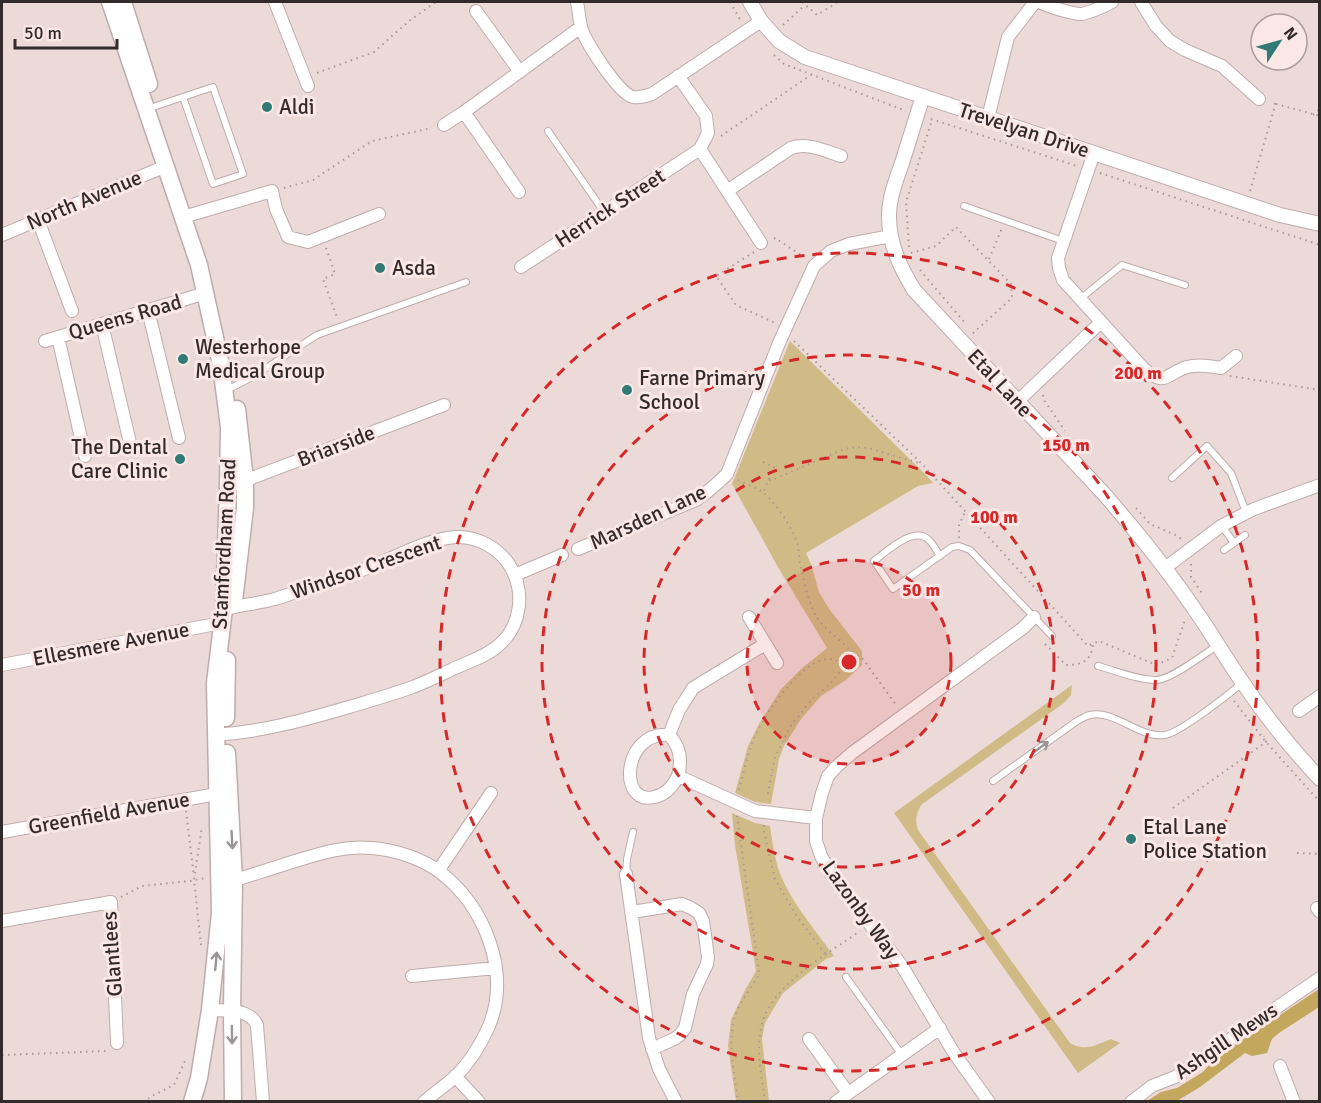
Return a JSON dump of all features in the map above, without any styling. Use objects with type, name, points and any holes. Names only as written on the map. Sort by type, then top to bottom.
[{"type":"main road","name":"Stamfordham Road","points":[[110,2],[152,108],[216,300],[245,480],[245,508],[226,613]]},
{"type":"main road","name":"Stamfordham Road","points":[[123,2],[166,166],[187,216],[230,389],[227,661],[221,734],[212,795],[224,880],[210,1010],[199,1078],[192,1101]]},
{"type":"main road","name":"Stamfordham Road","points":[[221,734],[224,880],[232,1011],[232,1101]]},
{"type":"main road","points":[[192,1101],[209,1101]]},
{"type":"street","points":[[275,2],[306,82]]},
{"type":"street","points":[[578,2],[581,27],[587,41],[618,87],[631,97],[652,94],[761,21]]},
{"type":"street","name":"Trevelyan Drive","points":[[750,2],[761,21],[779,41],[806,57],[1252,206],[1320,224]]},
{"type":"street","points":[[988,118],[1008,37],[1035,2]]},
{"type":"street","points":[[1039,2],[1081,14],[1112,2]]},
{"type":"street","points":[[1141,2],[1156,26],[1170,41],[1222,66],[1259,99]]},
{"type":"street","points":[[476,11],[520,72]]},
{"type":"street","points":[[444,125],[581,27]]},
{"type":"street","points":[[678,76],[706,116],[708,133],[700,149],[762,246]]},
{"type":"street","name":"Etal Lane","points":[[923,96],[893,191],[889,214],[891,236],[898,264],[914,290],[1105,495],[1165,568],[1195,609],[1242,683],[1320,779]]},
{"type":"street","points":[[464,112],[519,192]]},
{"type":"street","points":[[727,191],[799,145],[841,156]]},
{"type":"street","name":"Herrick Street","points":[[520,267],[700,149]]},
{"type":"street","points":[[1094,153],[1058,258],[1063,280],[1153,377],[1167,378],[1185,368],[1201,365],[1221,368],[1236,356]]},
{"type":"street","name":"North Avenue","points":[[2,235],[166,166]]},
{"type":"street","points":[[187,216],[272,191],[276,209],[288,237],[308,242],[380,214]]},
{"type":"street","points":[[38,220],[72,311]]},
{"type":"street","name":"Marsden Lane","points":[[578,549],[696,500],[709,492],[727,474],[814,266],[831,251],[849,244],[891,236]]},
{"type":"street","name":"Queens Road","points":[[45,340],[206,293]]},
{"type":"street","points":[[148,310],[179,438]]},
{"type":"street","points":[[1018,401],[1101,322]]},
{"type":"street","points":[[102,324],[131,447]]},
{"type":"street","points":[[58,337],[85,456]]},
{"type":"street","name":"Briarside","points":[[228,487],[444,405]]},
{"type":"street","points":[[1165,568],[1221,526],[1246,513],[1320,485]]},
{"type":"street","name":"Windsor Crescent","points":[[226,613],[371,567],[439,540],[458,537],[476,540],[490,546],[509,564],[515,575]]},
{"type":"street","name":"Marsden Lane","points":[[515,575],[562,555]]},
{"type":"street","points":[[221,734],[242,733],[317,716],[412,688],[487,654],[506,638],[517,616],[519,591],[515,575]]},
{"type":"street","name":"Ellesmere Avenue","points":[[2,665],[226,613]]},
{"type":"street","points":[[749,617],[777,663]]},
{"type":"street","name":"Lazonby Way","points":[[989,1101],[954,1053],[902,966],[831,874],[816,841],[816,818],[828,776],[836,767],[1023,628],[1034,617]]},
{"type":"street","points":[[669,735],[679,710],[693,688],[765,644]]},
{"type":"street","points":[[1299,711],[1320,696]]},
{"type":"street","points":[[669,735],[679,749],[681,765],[678,776],[666,793],[647,799],[635,791],[629,776],[634,756],[644,743],[652,737],[669,735]]},
{"type":"street","points":[[678,776],[755,811],[816,818]]},
{"type":"street","points":[[438,871],[491,793]]},
{"type":"street","name":"Greenfield Avenue","points":[[2,832],[212,795]]},
{"type":"street","points":[[224,880],[332,849],[369,847],[391,851],[425,863],[438,871],[468,899],[490,941],[496,968],[495,1008],[488,1027],[468,1063],[424,1101]]},
{"type":"street","points":[[626,874],[646,1021],[652,1049],[658,1070],[676,1101]]},
{"type":"street","name":"Glantlees","points":[[2,921],[111,902],[117,1043]]},
{"type":"street","points":[[632,912],[682,904],[699,914],[703,921],[707,964],[693,994],[685,1028],[674,1039],[652,1049]]},
{"type":"street","points":[[412,976],[496,968]]},
{"type":"street","name":"Ashgill Mews","points":[[1131,1101],[1152,1086],[1175,1077],[1320,978]]},
{"type":"street","points":[[210,1010],[247,1014],[254,1019],[257,1025],[263,1101]]},
{"type":"street","points":[[836,1101],[940,1028]]},
{"type":"street","points":[[809,1039],[848,1093]]},
{"type":"street","points":[[1280,1066],[1290,1100]]},
{"type":"street","points":[[455,1076],[479,1101]]},
{"type":"lane","points":[[152,108],[183,97],[213,87],[243,174],[213,184],[183,97]]},
{"type":"lane","points":[[548,131],[604,212]]},
{"type":"lane","points":[[964,206],[1063,241]]},
{"type":"lane","points":[[1080,299],[1122,265],[1185,285]]},
{"type":"lane","points":[[230,389],[317,335],[466,282]]},
{"type":"lane","points":[[1172,478],[1207,446],[1231,473],[1246,513]]},
{"type":"lane","points":[[1221,526],[1234,543]]},
{"type":"lane","points":[[940,556],[924,536],[913,535],[874,561],[893,589],[940,556],[952,547],[959,546],[970,550],[1052,636]]},
{"type":"lane","points":[[1224,550],[1245,535]]},
{"type":"lane","points":[[1098,666],[1140,678],[1159,680],[1175,673],[1218,645]]},
{"type":"lane","points":[[993,781],[1077,721],[1089,715],[1098,714],[1154,735],[1163,735],[1172,733],[1242,683]]},
{"type":"lane","points":[[626,874],[633,832]]},
{"type":"lane","points":[[846,977],[902,1055]]},
{"type":"path","points":[[306,82],[374,52],[409,21],[436,2]]},
{"type":"path","points":[[802,2],[817,15],[837,2]]},
{"type":"path","points":[[772,34],[806,5]]},
{"type":"path","points":[[700,149],[810,75]]},
{"type":"path","points":[[1259,99],[1320,116]]},
{"type":"path","points":[[1252,206],[1250,190],[1275,104]]},
{"type":"path","points":[[1313,115],[1320,109]]},
{"type":"path","points":[[932,120],[906,202],[910,253],[936,246],[956,227],[1011,284],[1012,298],[963,342]]},
{"type":"path","points":[[272,191],[313,180],[372,141],[444,125]]},
{"type":"path","points":[[989,261],[1005,220]]},
{"type":"path","points":[[322,237],[335,274],[323,279],[337,317]]},
{"type":"path","points":[[814,266],[776,238],[716,276],[736,304],[786,329],[789,337],[922,464],[1088,646],[1099,641],[1156,665],[1172,658],[1186,615],[1195,609]]},
{"type":"path","points":[[913,263],[966,324]]},
{"type":"path","points":[[1221,368],[1226,376],[1320,390]]},
{"type":"path","points":[[1039,380],[1044,400],[1066,432]]},
{"type":"path","points":[[768,480],[844,449],[858,447],[922,464]]},
{"type":"path","points":[[763,462],[774,467],[763,493]]},
{"type":"path","points":[[727,474],[763,493],[778,508],[798,546],[807,593],[817,617],[823,626],[863,659],[903,715]]},
{"type":"path","points":[[1134,507],[1150,524],[1178,536],[1190,549],[1191,578],[1203,596]]},
{"type":"path","points":[[959,546],[959,525],[965,512]]},
{"type":"path","points":[[1052,636],[1044,644],[1066,665],[1077,665],[1087,660],[1092,652],[1093,644]]},
{"type":"path","points":[[826,955],[796,915],[775,879],[764,832],[764,812],[775,757],[790,727],[813,698],[829,685],[852,652]]},
{"type":"path","points":[[738,1101],[732,1036],[735,1017],[759,972],[735,802],[757,732],[781,696],[800,674],[816,663],[828,659],[836,660],[844,665]]},
{"type":"path","points":[[1228,694],[1266,742],[1320,802]]},
{"type":"path","points":[[1266,742],[1262,730],[1272,722]]},
{"type":"path","points":[[1173,808],[1266,742]]},
{"type":"path","points":[[194,880],[212,795]]},
{"type":"path","points":[[184,800],[201,955]]},
{"type":"path","points":[[1297,853],[1320,854]]},
{"type":"path","points":[[111,902],[142,886],[194,880],[224,880]]},
{"type":"path","points":[[765,1101],[760,1061],[760,1029],[772,1002],[780,992],[826,955],[870,924]]},
{"type":"path","points":[[2,1054],[117,1050],[117,1043]]},
{"type":"path","points":[[143,1101],[174,1085],[188,1055]]},
{"type":"shaded area","points":[[790,341],[933,483],[918,486],[806,553],[819,592],[862,651],[862,665],[846,680],[821,696],[801,719],[784,746],[779,759],[771,804],[755,802],[735,793],[748,746],[781,689],[827,648],[779,569],[732,484]]},
{"type":"shaded area","points":[[1072,685],[1071,695],[1064,703],[921,805],[916,820],[918,830],[1070,1043],[1086,1047],[1111,1039],[1120,1043],[1078,1073],[894,813]]},
{"type":"shaded area","points":[[732,813],[755,823],[770,826],[775,858],[783,880],[834,956],[826,959],[783,993],[765,1023],[762,1039],[769,1101],[736,1101],[728,1046],[731,1020],[756,971],[735,845]]},
{"type":"shaded area","points":[[1319,989],[1319,1007],[1272,1039],[1267,1053],[1252,1056],[1245,1053],[1200,1087],[1177,1101],[1147,1101],[1161,1092],[1177,1088],[1203,1072],[1235,1045]]},
{"type":"place","name":"Aldi","points":[[267,107]]},
{"type":"place","name":"Asda","points":[[380,268]]},
{"type":"place","name":"Westerhope Medical Group","points":[[183,359]]},
{"type":"place","name":"Farne Primary School","points":[[627,390]]},
{"type":"place","name":"The Dental Care Clinic","points":[[180,459]]},
{"type":"place","name":"Etal Lane Police Station","points":[[1131,839]]}]
